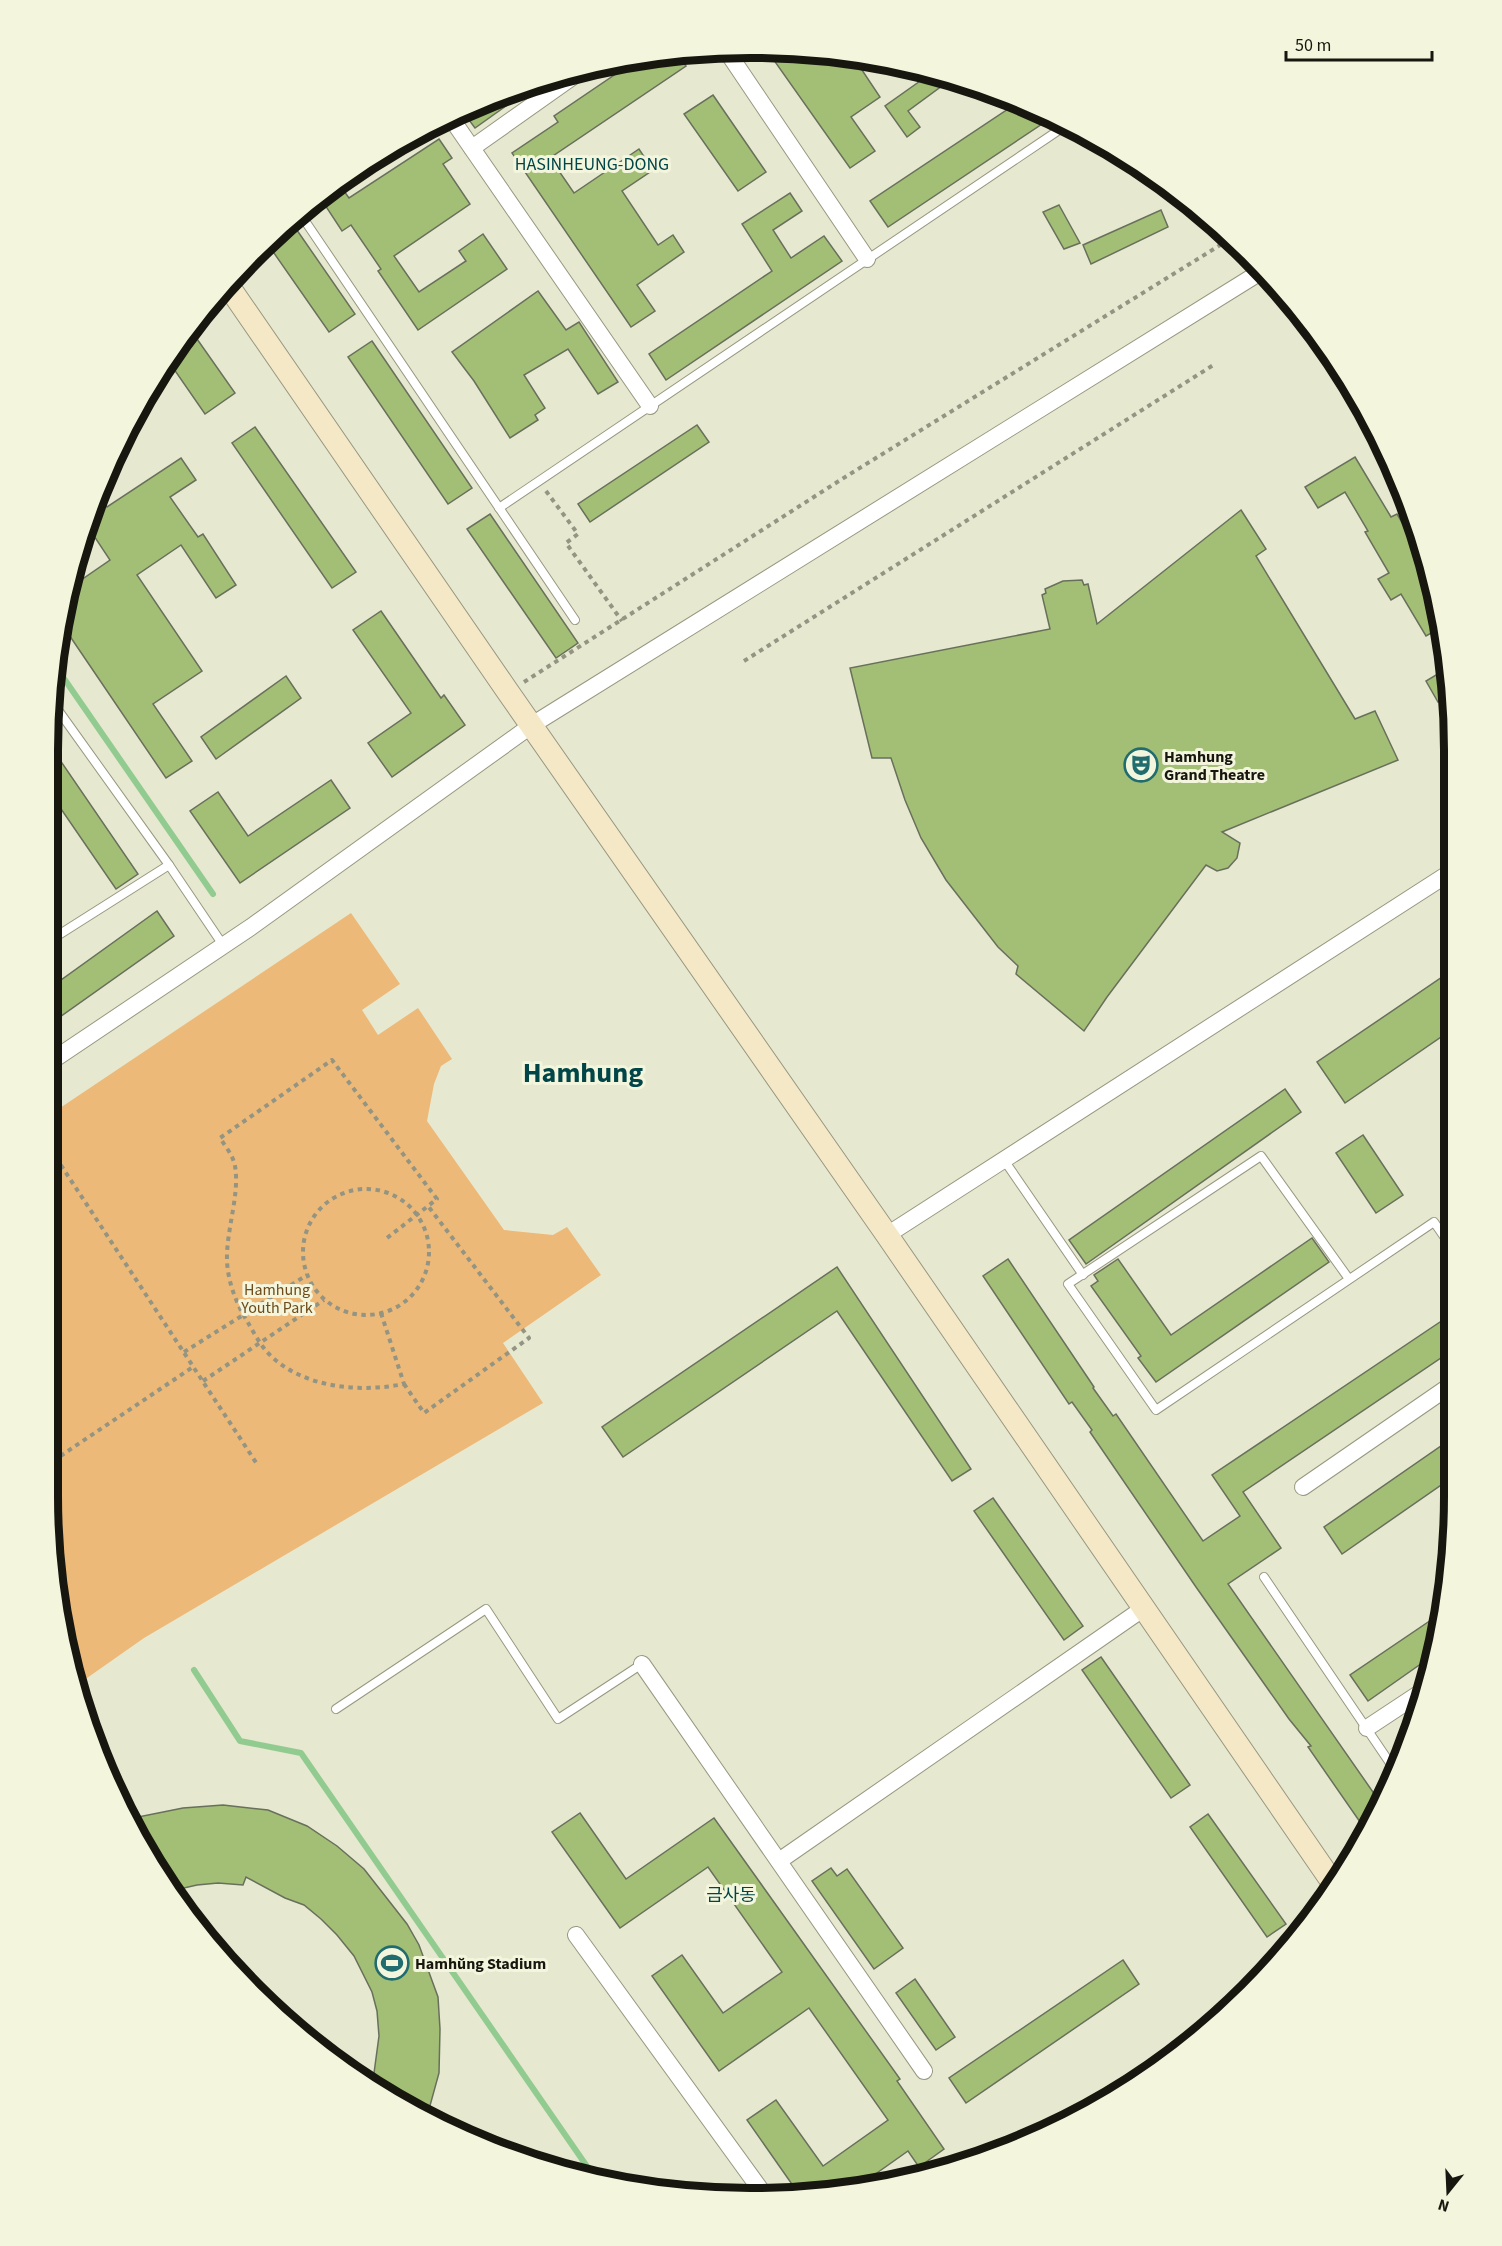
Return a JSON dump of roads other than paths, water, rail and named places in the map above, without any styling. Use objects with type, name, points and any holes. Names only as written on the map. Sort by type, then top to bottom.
[{"type":"street","points":[[732,59],[867,259]]},
{"type":"street","points":[[472,148],[558,86]]},
{"type":"street","points":[[456,125],[650,406]]},
{"type":"street","points":[[58,1057],[223,945],[532,724],[1255,276]]},
{"type":"street","points":[[232,292],[888,1235],[1329,1877]]},
{"type":"street","points":[[888,1235],[1444,876]]},
{"type":"street","points":[[1303,1487],[1444,1390]]},
{"type":"street","points":[[779,1861],[1144,1608]]},
{"type":"street","points":[[642,1664],[924,2071]]},
{"type":"street","points":[[1367,1728],[1413,1698]]},
{"type":"street","points":[[576,1935],[759,2188]]},
{"type":"lane","points":[[499,508],[1058,131]]},
{"type":"lane","points":[[305,221],[575,620]]},
{"type":"lane","points":[[60,712],[223,945]]},
{"type":"lane","points":[[58,935],[169,865]]},
{"type":"lane","points":[[1349,1279],[1261,1156],[1068,1284],[1156,1410],[1434,1222],[1444,1236]]},
{"type":"lane","points":[[1004,1160],[1083,1275]]},
{"type":"lane","points":[[1264,1576],[1390,1762]]},
{"type":"lane","points":[[336,1709],[486,1608],[558,1719],[642,1664]]},
{"type":"waterway","points":[[63,677],[213,894]]},
{"type":"waterway","points":[[194,1670],[240,1741],[301,1753],[588,2168]]},
{"type":"place","name":"Hamhung Grand Theatre","points":[[1141,765]]},
{"type":"place","name":"Hamhŭng Stadium","points":[[392,1963]]},
{"type":"district","name":"HASINHEUNG-DONG","points":[[592,164]]},
{"type":"district","name":"Hamhung","points":[[583,1072]]},
{"type":"district","name":"금사동","points":[[731,1895]]},
{"type":"park label","name":"Hamhung Youth Park","points":[[277,1298]]}]
